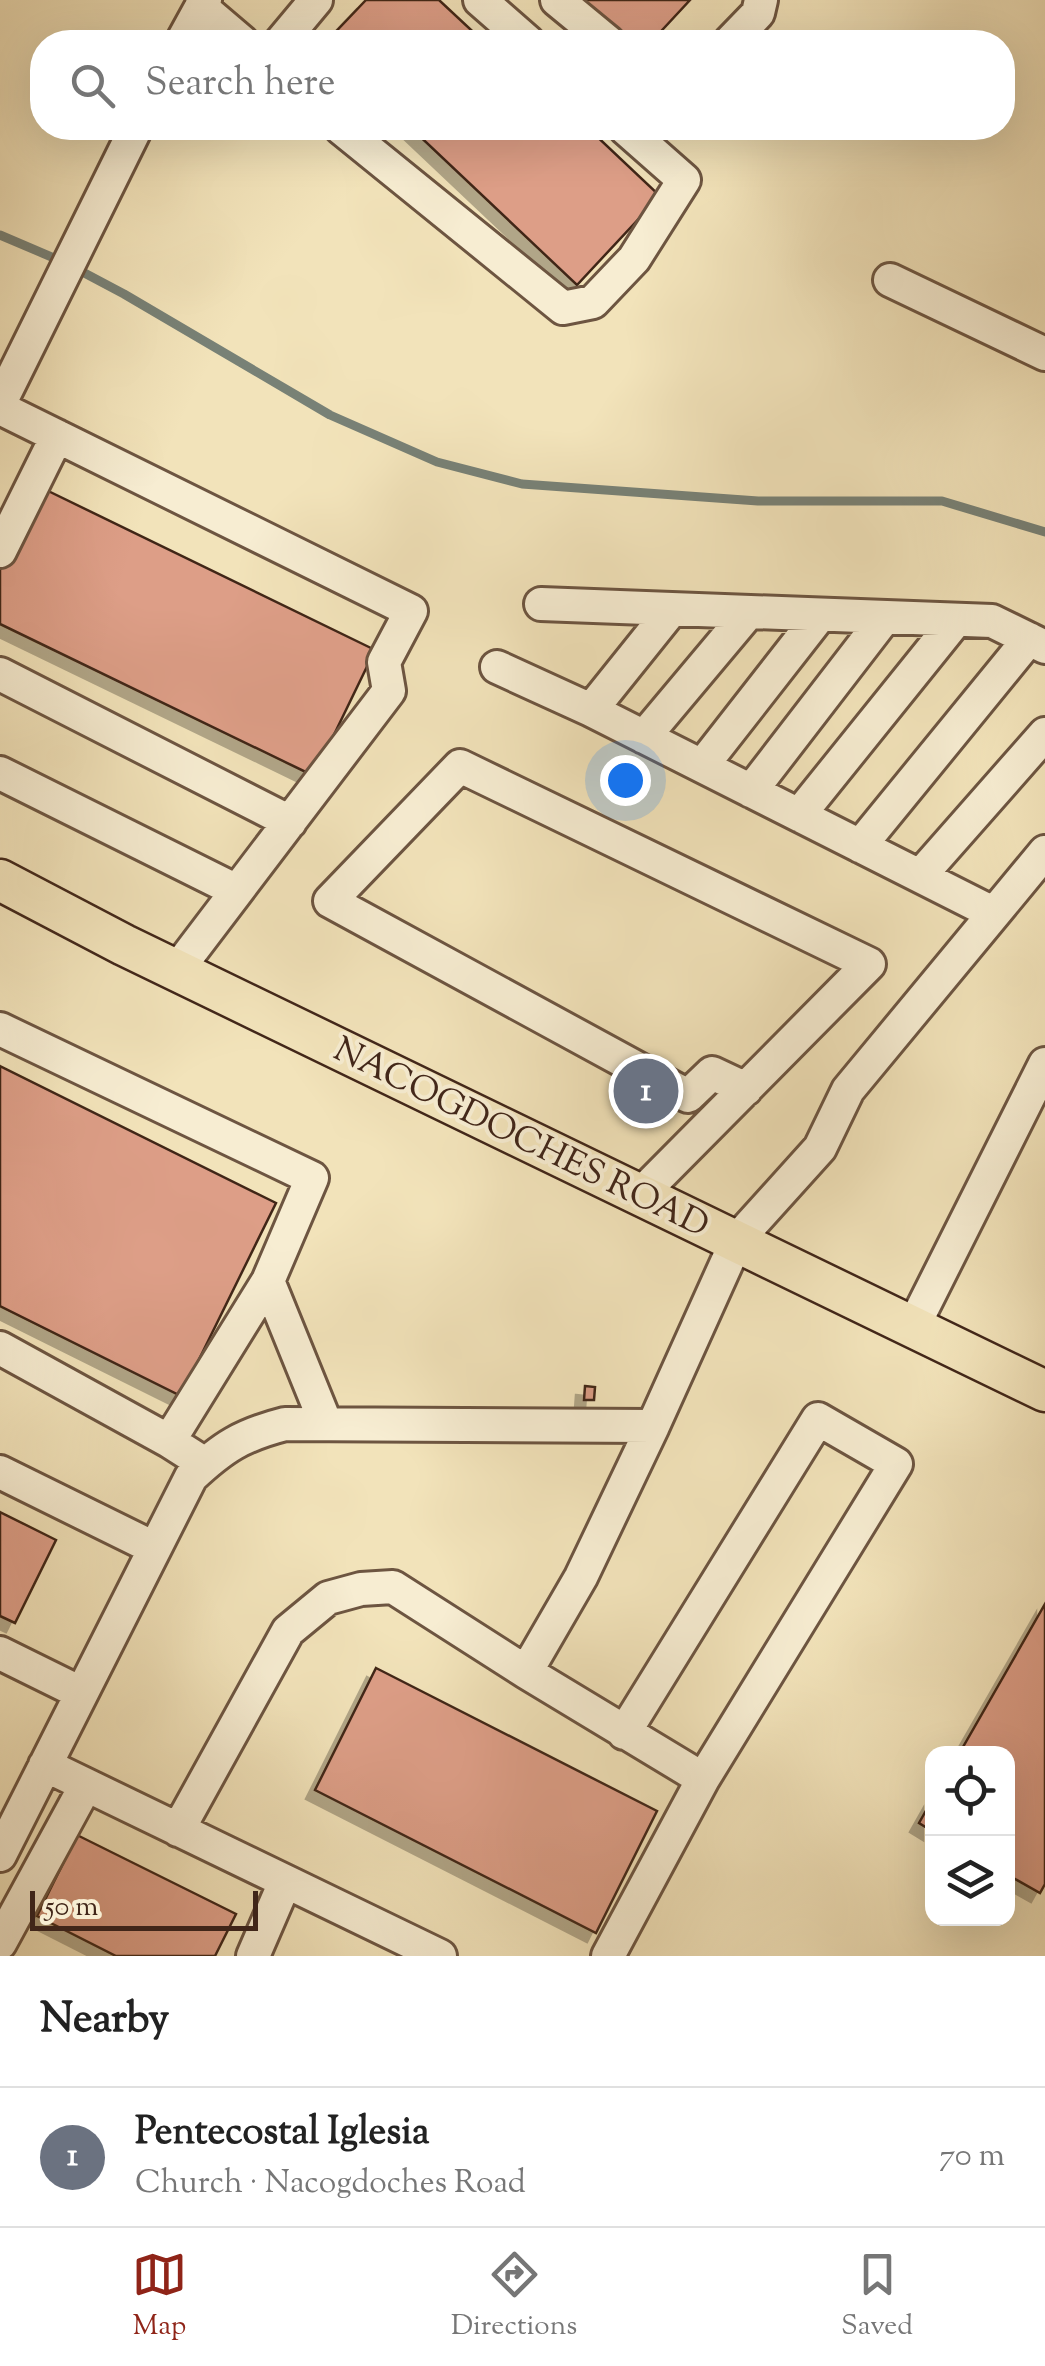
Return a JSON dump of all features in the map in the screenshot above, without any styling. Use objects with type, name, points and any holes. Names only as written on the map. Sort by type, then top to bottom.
[{"type":"main road","name":"NACOGDOCHES ROAD","points":[[0,880],[177,970],[1045,1391]]},
{"type":"street","points":[[290,30],[316,0]]},
{"type":"street","points":[[480,0],[514,30]]},
{"type":"street","points":[[557,0],[593,30]]},
{"type":"street","points":[[742,30],[758,13],[761,0]]},
{"type":"street","points":[[189,30],[203,4],[230,30]]},
{"type":"street","points":[[130,140],[0,406],[411,611],[384,662],[390,691],[177,970]]},
{"type":"street","points":[[355,140],[563,308],[592,302],[634,259],[684,180],[638,140]]},
{"type":"street","points":[[890,280],[1045,354]]},
{"type":"street","points":[[0,551],[57,436]]},
{"type":"street","points":[[541,604],[992,622],[1037,643],[860,846]]},
{"type":"street","points":[[591,710],[672,609]]},
{"type":"street","points":[[644,737],[748,613]]},
{"type":"street","points":[[702,766],[820,615]]},
{"type":"street","points":[[751,791],[885,617]]},
{"type":"street","points":[[799,815],[956,620]]},
{"type":"street","points":[[497,667],[591,710],[992,913]]},
{"type":"street","points":[[0,674],[290,822]]},
{"type":"street","points":[[920,876],[1045,734]]},
{"type":"street","points":[[641,1194],[746,1089],[868,964],[460,766],[330,901],[688,1096],[712,1073],[746,1089]]},
{"type":"street","points":[[0,773],[237,891]]},
{"type":"street","points":[[526,1672],[580,1577],[654,1426],[737,1240],[820,1148],[848,1090],[1045,852]]},
{"type":"street","points":[[0,1029],[312,1178],[268,1281],[169,1441]]},
{"type":"street","points":[[914,1325],[1045,1064]]},
{"type":"street","points":[[268,1281],[326,1424]]},
{"type":"street","points":[[0,1348],[205,1464]]},
{"type":"street","points":[[608,1956],[703,1779],[896,1464],[818,1419],[624,1733]]},
{"type":"street","points":[[0,1855],[191,1477],[216,1453],[248,1433],[285,1424],[654,1426]]},
{"type":"street","points":[[0,1472],[154,1548]]},
{"type":"street","points":[[178,1830],[288,1631],[328,1598],[360,1590],[393,1587],[703,1779]]},
{"type":"street","points":[[0,1653],[81,1693]]},
{"type":"street","points":[[45,1765],[440,1956]]},
{"type":"street","points":[[0,1943],[86,1785]]},
{"type":"street","points":[[253,1956],[285,1882]]},
{"type":"building","points":[[366,0],[439,0],[471,30],[337,30]]},
{"type":"building","points":[[577,0],[690,0],[662,30],[610,30]]},
{"type":"building","points":[[424,140],[601,140],[660,196],[577,285]]},
{"type":"building","points":[[40,487],[375,650],[314,776],[0,624],[0,570]]},
{"type":"building","points":[[0,1066],[276,1203],[181,1396],[0,1306]]},
{"type":"building","points":[[585,1386],[595,1387],[594,1400],[584,1400]]},
{"type":"building","points":[[0,1512],[56,1540],[15,1623],[0,1616]]},
{"type":"building","points":[[1045,1604],[1045,1884],[1040,1893],[1015,1879],[1015,1746],[964,1746]]},
{"type":"building","points":[[376,1668],[657,1811],[596,1933],[315,1790]]},
{"type":"building","points":[[77,1835],[236,1914],[215,1956],[116,1956],[37,1916]]},
{"type":"waterway","points":[[0,235],[61,261]]},
{"type":"waterway","points":[[75,268],[330,415],[437,462],[522,484],[758,501],[942,501],[1045,532]]},
{"type":"place","name":"Pentecostal Iglesia","points":[[646,1091]]}]
